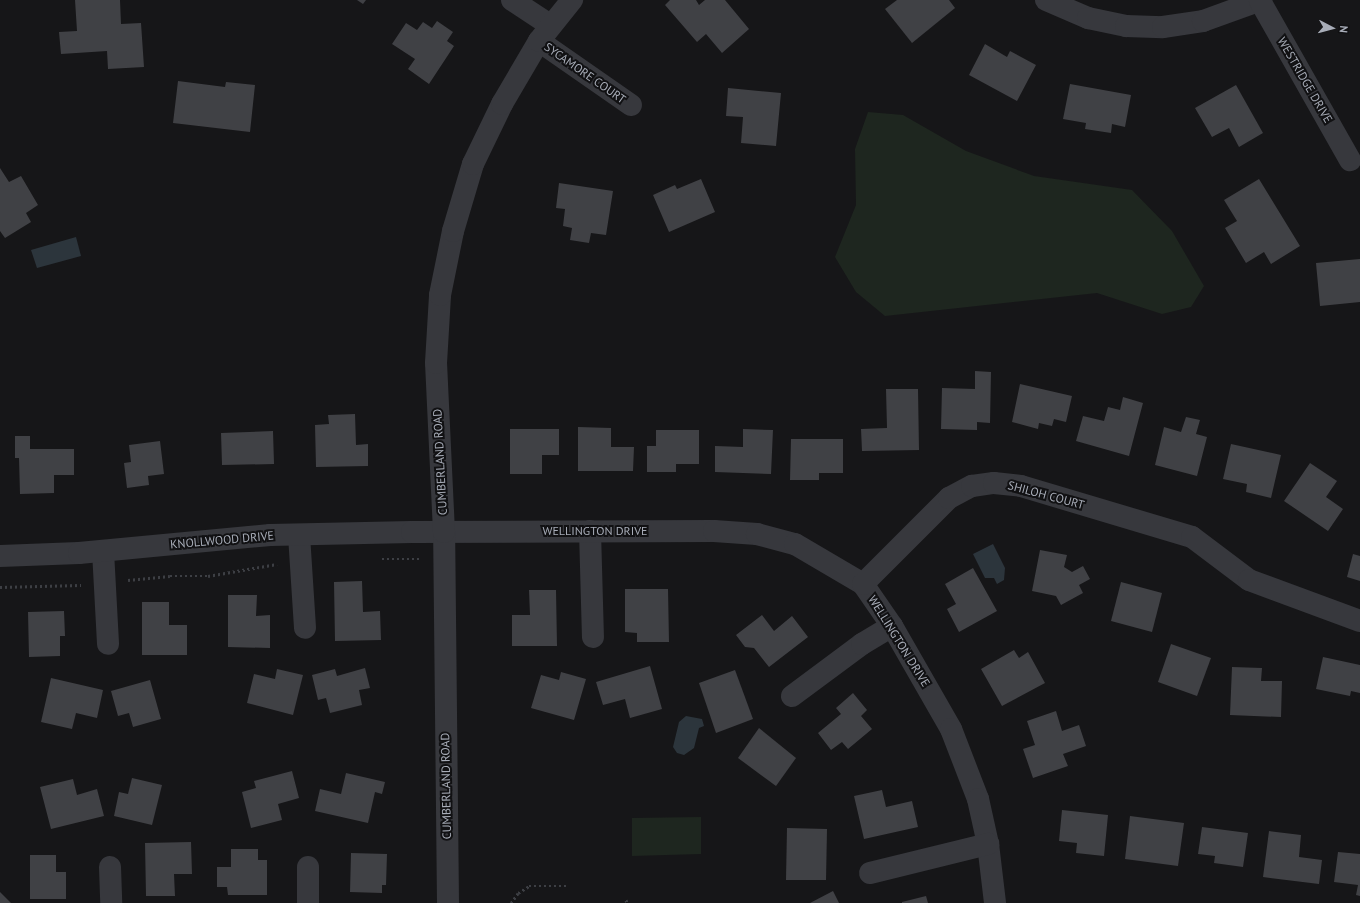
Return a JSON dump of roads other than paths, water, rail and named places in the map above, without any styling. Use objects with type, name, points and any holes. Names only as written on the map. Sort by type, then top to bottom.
[{"type":"street","name":"SYCAMORE COURT","points":[[512,0],[544,33],[631,105]]},
{"type":"street","name":"CUMBERLAND ROAD","points":[[448,903],[444,532],[436,363],[440,295],[453,231],[473,164],[502,104],[544,33],[572,0]]},
{"type":"street","name":"WESTRIDGE DRIVE","points":[[1046,0],[1088,18],[1126,26],[1163,27],[1203,21],[1260,0],[1350,160]]},
{"type":"street","name":"SHILOH COURT","points":[[863,584],[949,498],[972,486],[994,483],[1021,486],[1192,537],[1249,580],[1360,621]]},
{"type":"street","points":[[590,531],[593,637]]},
{"type":"street","name":"WELLINGTON DRIVE","points":[[444,532],[714,531],[758,534],[796,544],[863,584],[892,626],[951,729],[966,762],[978,799],[988,844],[995,903]]},
{"type":"street","name":"KNOLLWOOD DRIVE","points":[[0,556],[103,551],[299,535],[444,532]]},
{"type":"street","points":[[299,535],[305,628]]},
{"type":"street","points":[[103,551],[106,582],[108,644]]},
{"type":"street","points":[[792,696],[862,644],[892,626]]},
{"type":"street","points":[[870,873],[988,844]]},
{"type":"street","points":[[110,867],[111,903]]},
{"type":"street","points":[[308,867],[308,903]]}]
